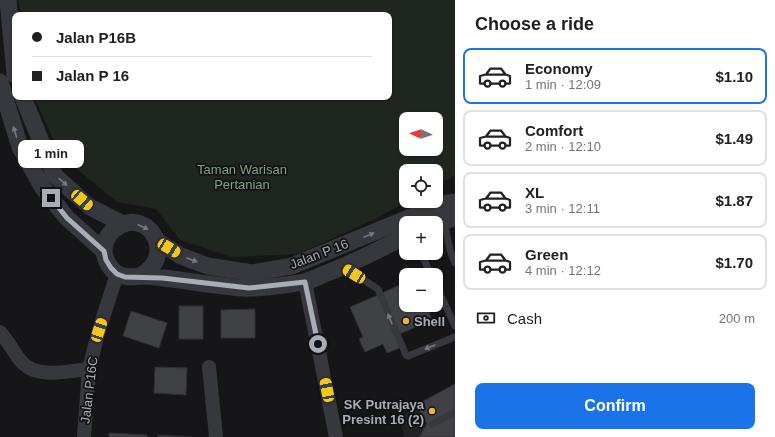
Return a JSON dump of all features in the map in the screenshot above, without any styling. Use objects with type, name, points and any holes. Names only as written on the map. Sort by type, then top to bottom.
[{"type":"street","points":[[8,0],[12,43]]},
{"type":"street","points":[[0,82],[20,147],[43,188],[67,218],[104,251]]},
{"type":"street","name":"Jalan P 16","points":[[24,100],[55,176],[90,207],[123,224],[135,224],[147,228],[157,241],[181,256],[208,266],[252,273],[292,266],[442,204],[455,202]]},
{"type":"street","points":[[117,274],[106,260],[104,251],[105,242],[115,228],[123,224]]},
{"type":"street","name":"Jalan P 16","points":[[117,274],[132,278],[140,276],[249,288],[305,282],[343,267],[399,239]]},
{"type":"street","points":[[140,276],[151,269],[157,258],[159,250],[157,241]]},
{"type":"street","name":"Jalan P16C","points":[[84,437],[89,369],[99,330],[117,274]]},
{"type":"street","points":[[305,282],[336,437]]},
{"type":"street","points":[[0,332],[9,342],[20,361],[26,366],[39,371],[49,372],[89,369]]},
{"type":"street","points":[[209,367],[216,437]]},
{"type":"lane","points":[[445,221],[455,263]]},
{"type":"lane","points":[[343,267],[378,289],[406,355],[408,356],[455,337]]},
{"type":"lane","points":[[443,300],[455,326]]},
{"type":"lane","points":[[432,424],[455,412]]},
{"type":"shaded area","name":"SK Putrajaya Presint 16 (2)","points":[[455,384],[455,437],[404,437],[400,418],[416,405]]},
{"type":"green space","name":"Taman Warisan Pertanian","points":[[18,0],[455,0],[455,175],[443,182],[443,164],[399,164],[399,206],[371,221],[298,254],[231,257],[180,240],[156,209],[117,202],[61,156],[35,100],[392,100],[392,12],[20,12]]},
{"type":"building","points":[[399,285],[399,312],[429,312],[432,320],[395,336],[378,295]]},
{"type":"building","points":[[378,295],[400,348],[387,353],[383,344],[365,352],[359,339],[363,337],[350,307]]},
{"type":"building","points":[[179,306],[203,306],[203,339],[179,339]]},
{"type":"building","points":[[255,309],[255,338],[221,338],[221,310]]},
{"type":"building","points":[[131,311],[167,323],[159,348],[123,336]]},
{"type":"building","points":[[155,367],[187,368],[186,395],[154,393]]},
{"type":"building","name":"SK Putrajaya Presint 16 (2)","points":[[455,384],[455,437],[419,437],[427,424],[416,405]]},
{"type":"building","points":[[109,433],[147,435],[147,437],[109,437]]},
{"type":"building","points":[[158,435],[192,437],[158,437]]},
{"type":"place","name":"Shell","points":[[406,321]]},
{"type":"place","name":"SK Putrajaya Presint 16 (2)","points":[[432,411]]},
{"type":"route","points":[[51,198],[67,218],[104,251],[106,260],[111,268],[117,274],[125,277],[132,278],[140,276],[249,288],[305,282],[318,344]]}]
